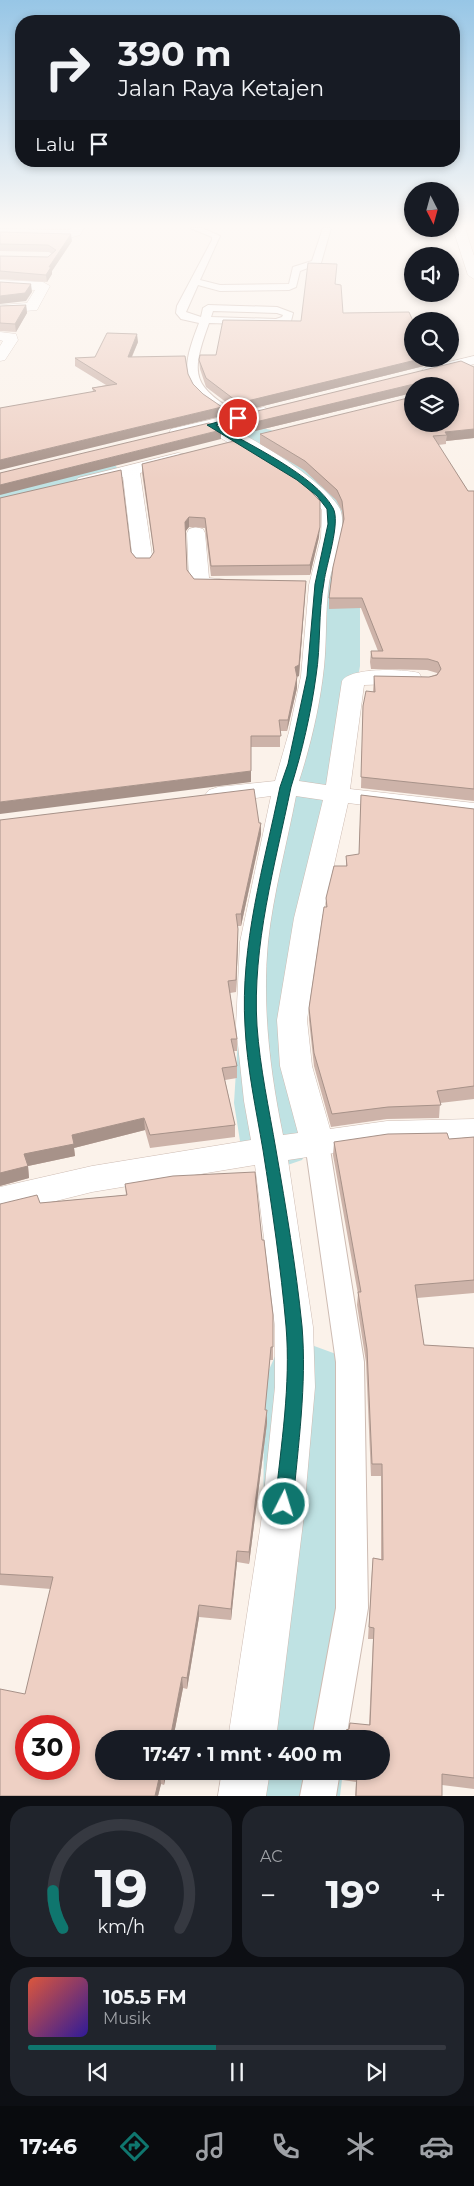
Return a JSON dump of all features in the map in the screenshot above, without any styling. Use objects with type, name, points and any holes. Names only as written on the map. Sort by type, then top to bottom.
[{"type":"street","points":[[0,336],[11,338],[12,340],[0,357]]},
{"type":"street","points":[[417,374],[474,360]]},
{"type":"street","points":[[163,437],[214,427],[238,418],[276,409]]},
{"type":"street","points":[[214,427],[300,478],[320,494],[331,509],[332,524],[311,584],[312,676],[254,942],[251,988],[253,1045],[260,1101],[289,1147]]},
{"type":"street","points":[[214,449],[238,440],[261,436]]},
{"type":"street","points":[[66,486],[196,454]]},
{"type":"street","points":[[131,470],[143,562]]},
{"type":"street","points":[[196,532],[199,580],[203,584],[257,584]]},
{"type":"street","points":[[253,1730],[282,1523],[295,1387],[289,1147],[296,1066],[292,1020],[308,918],[330,794],[353,681],[362,678],[428,679]]},
{"type":"street","points":[[197,798],[289,788],[443,809],[474,811]]},
{"type":"street","points":[[0,1201],[92,1179],[387,1132],[474,1131]]},
{"type":"street","points":[[242,1796],[245,1780]]},
{"type":"lane","points":[[181,312],[185,317],[205,320],[277,322],[287,319],[288,313],[284,312]]},
{"type":"lane","points":[[207,312],[191,368],[197,387],[207,398],[238,418]]},
{"type":"lane","points":[[289,1147],[350,1362],[352,1608],[331,1730]]},
{"type":"lane","points":[[318,1796],[321,1780]]},
{"type":"building","points":[[0,312],[22,312],[15,324],[0,323]]},
{"type":"building","points":[[302,312],[404,312],[404,363],[239,403],[206,378],[199,360],[200,355],[216,355],[223,320],[301,321]]},
{"type":"building","points":[[107,333],[137,334],[128,357],[185,356],[188,374],[193,384],[203,394],[222,407],[0,460],[0,408],[96,391],[92,388],[117,384],[75,358],[95,357]]},
{"type":"building","points":[[459,361],[474,367],[474,429],[459,431],[459,377],[404,377],[404,386],[243,425],[229,418],[437,367],[459,367]]},
{"type":"building","points":[[404,399],[404,432],[445,432],[447,435],[433,436],[468,491],[474,491],[474,789],[361,777],[363,706],[366,691],[375,692],[374,676],[429,677],[437,675],[441,669],[438,662],[428,659],[372,658],[371,651],[383,651],[362,598],[329,598],[333,567],[344,519],[342,501],[337,490],[305,461],[260,434]]},
{"type":"building","points":[[209,423],[221,430],[0,485],[0,473]]},
{"type":"building","points":[[238,440],[294,474],[320,501],[320,527],[310,565],[211,566],[205,518],[189,517],[185,522],[187,570],[194,579],[306,581],[299,665],[295,667],[297,677],[288,720],[279,720],[281,736],[251,736],[251,771],[0,802],[0,498],[121,470],[131,552],[136,558],[150,558],[154,552],[142,464]]},
{"type":"building","points":[[254,789],[259,823],[261,823],[241,914],[236,914],[238,929],[236,980],[228,981],[237,1039],[231,1039],[237,1066],[222,1068],[235,1125],[150,1135],[144,1118],[72,1135],[74,1144],[24,1154],[28,1166],[0,1173],[0,820]]},
{"type":"building","points":[[361,795],[474,809],[474,1086],[437,1091],[441,1105],[388,1107],[332,1114],[314,1053],[309,1008],[324,907],[327,907],[326,898],[334,866],[347,866],[346,856],[359,854]]},
{"type":"building","points":[[447,1133],[449,1139],[474,1137],[474,1280],[415,1285],[424,1345],[474,1348],[474,1778],[442,1774],[442,1796],[356,1796],[357,1780],[390,1780],[390,1730],[346,1730],[349,1729],[350,1723],[370,1725],[374,1628],[369,1627],[373,1558],[383,1560],[382,1464],[372,1464],[367,1349],[358,1292],[361,1292],[334,1142],[388,1134]]},
{"type":"building","points":[[255,1172],[262,1240],[264,1240],[273,1315],[273,1347],[271,1347],[265,1410],[267,1410],[249,1552],[237,1551],[231,1609],[199,1605],[187,1678],[182,1677],[172,1730],[95,1730],[95,1780],[159,1780],[155,1796],[0,1796],[0,1689],[25,1694],[53,1577],[0,1574],[0,1204],[37,1195],[40,1203],[127,1195],[125,1184],[173,1176]]},
{"type":"waterway","points":[[258,438],[319,477],[350,518],[338,581],[336,666],[274,975],[269,1103],[276,1141]]},
{"type":"waterway","points":[[0,495],[99,469]]},
{"type":"waterway","points":[[296,1730],[311,1611],[306,1381]]},
{"type":"waterway","points":[[287,1796],[290,1780]]},
{"type":"route","points":[[238,418],[210,425],[234,437],[300,478],[320,494],[331,509],[332,524],[319,584],[312,676],[293,764],[285,787],[254,942],[251,988],[251,1026],[260,1101],[270,1150],[294,1327],[295,1387],[284,1504]]}]
